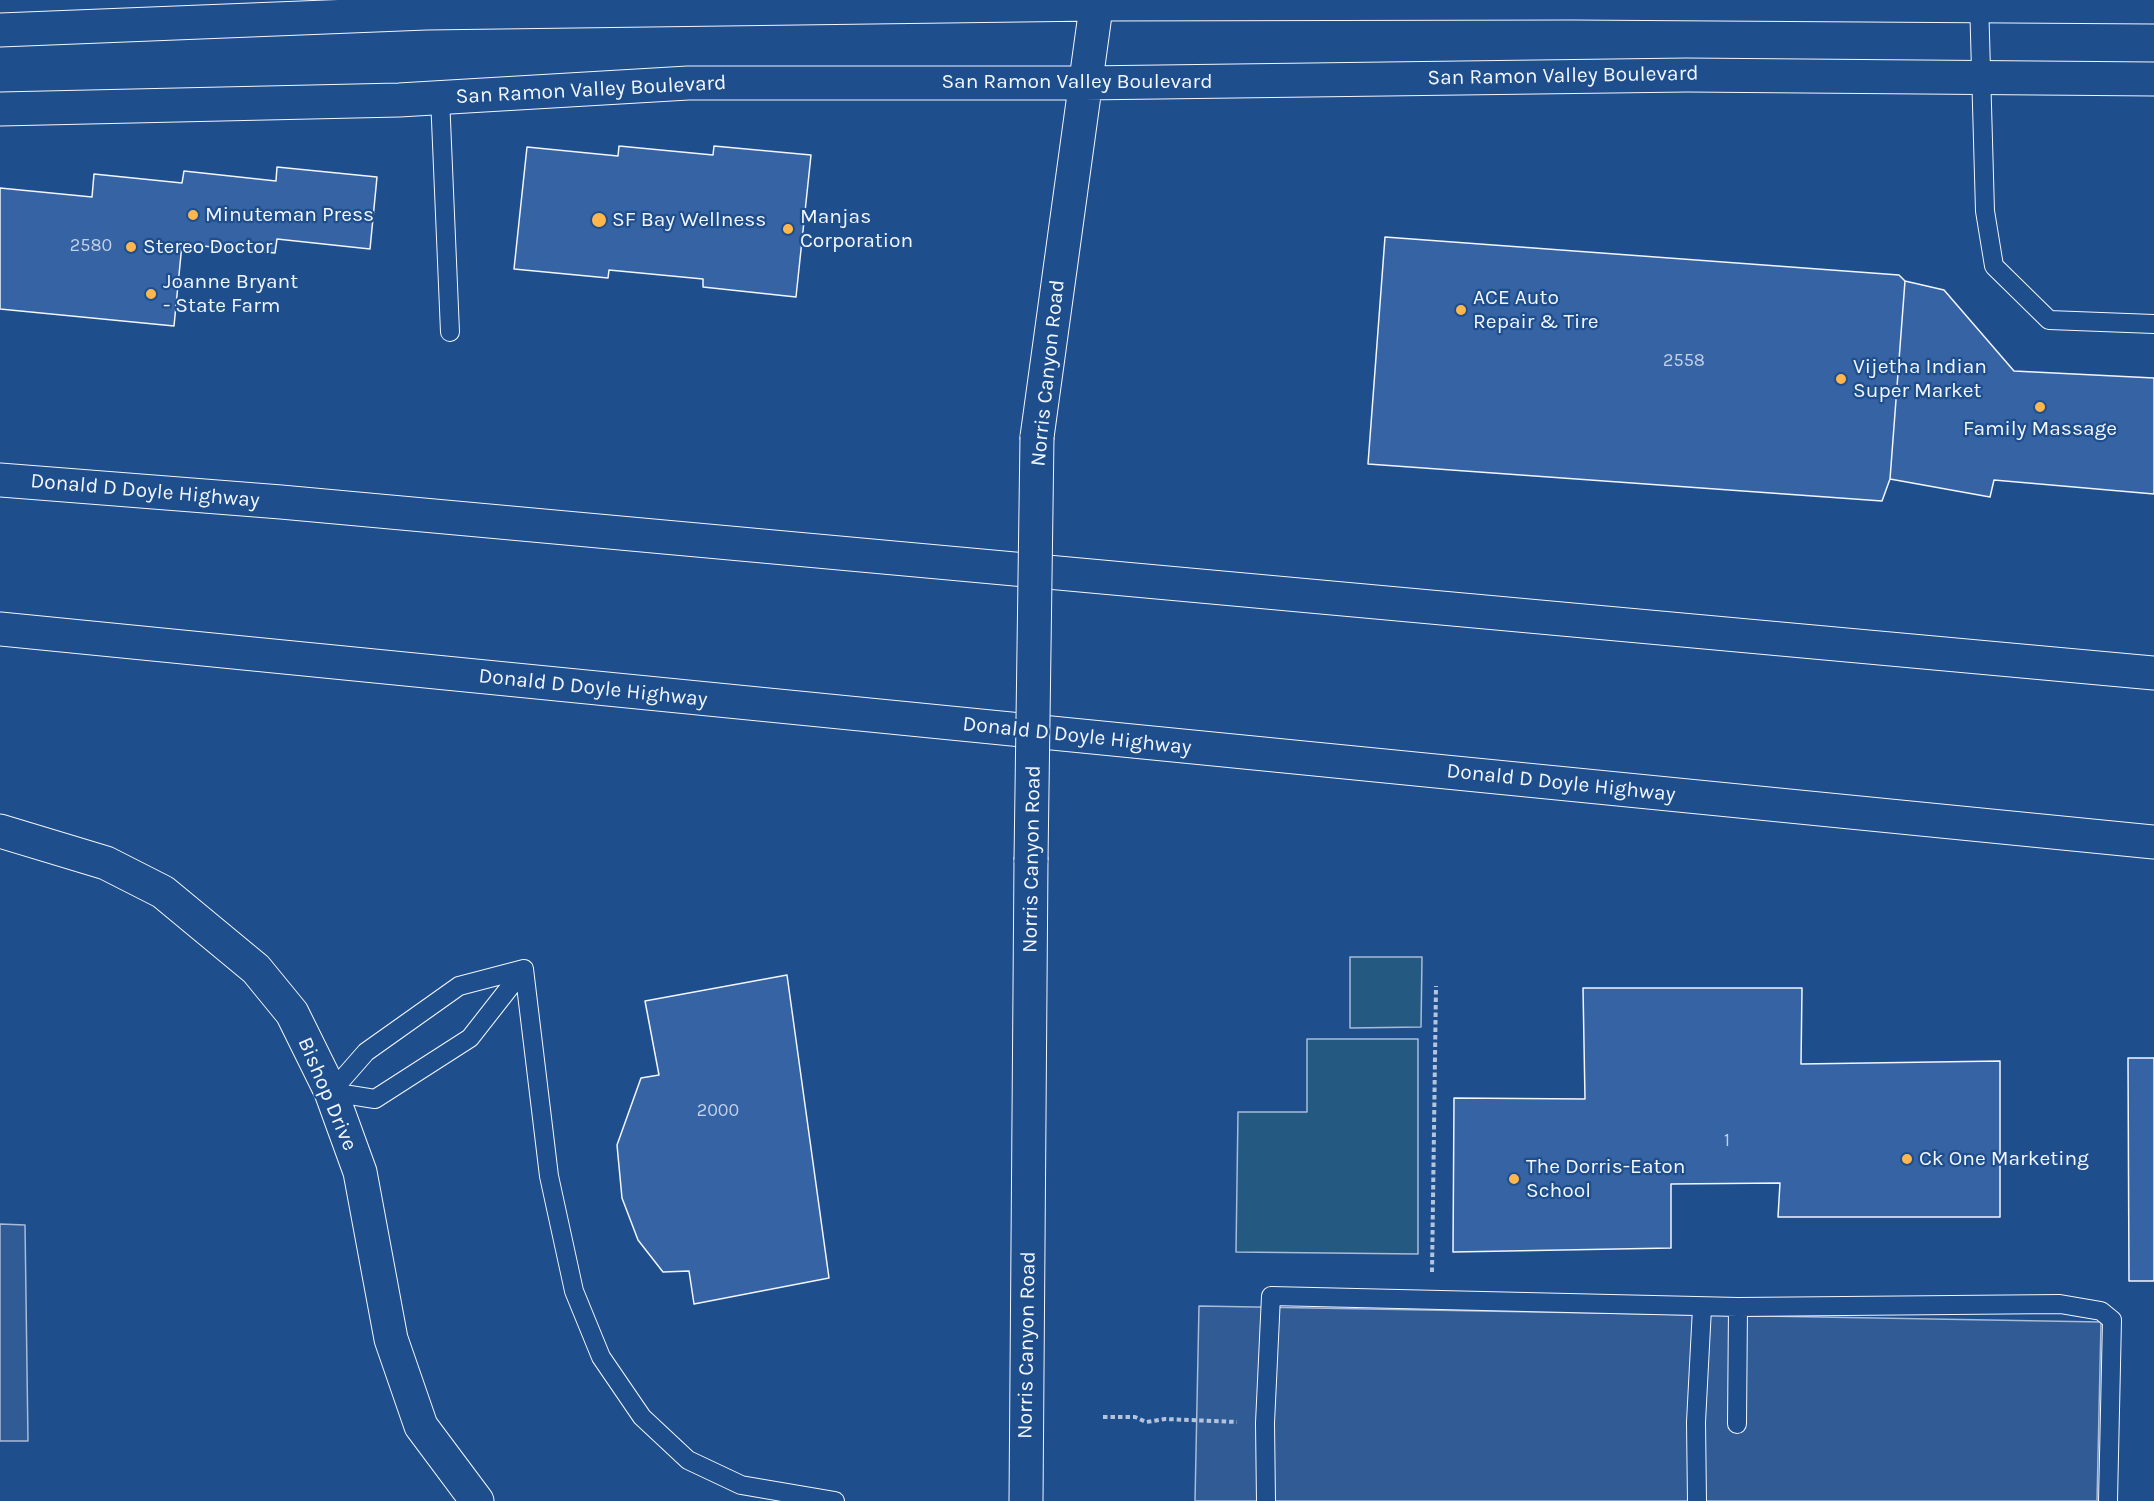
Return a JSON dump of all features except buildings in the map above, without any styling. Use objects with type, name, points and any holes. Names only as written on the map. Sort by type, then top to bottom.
[{"type":"main road","points":[[0,30],[426,13],[1095,1],[1979,2],[2154,7]]},
{"type":"main road","name":"Norris Canyon Road","points":[[1026,1501],[1037,437],[1095,1]]},
{"type":"main road","name":"San Ramon Valley Boulevard","points":[[0,109],[440,97],[688,83],[1084,83],[1687,75],[2154,79]]},
{"type":"main road","name":"Donald D Doyle Highway","points":[[0,480],[316,506],[2154,673]]},
{"type":"main road","name":"Donald D Doyle Highway","points":[[0,629],[2154,842]]},
{"type":"main road","name":"Bishop Drive","points":[[0,831],[106,863],[163,892],[256,969],[292,1013],[331,1092],[360,1172],[391,1339],[422,1426],[477,1501]]},
{"type":"lane","points":[[1979,2],[1985,211],[1994,266],[2049,320],[2154,324]]},
{"type":"lane","points":[[440,97],[450,332]]},
{"type":"lane","points":[[331,1092],[366,1052],[459,986],[524,969]]},
{"type":"lane","points":[[331,1092],[375,1099],[385,1093],[470,1038],[524,969]]},
{"type":"lane","points":[[524,969],[549,1176],[574,1291],[601,1357],[642,1417],[688,1460],[741,1485],[836,1501]]},
{"type":"lane","points":[[1266,1501],[1265,1423],[1271,1296],[1702,1308],[2060,1304],[2101,1311],[2112,1320],[2108,1501]]},
{"type":"lane","points":[[1737,1424],[1738,1307]]},
{"type":"lane","points":[[1697,1501],[1696,1422],[1702,1308]]},
{"type":"path","points":[[1432,1299],[1436,986]]},
{"type":"path","points":[[1103,1417],[1135,1417],[1146,1422],[1165,1419],[1265,1423]]},
{"type":"shaded area","points":[[1350,957],[1422,957],[1421,1027],[1350,1028]]},
{"type":"shaded area","points":[[1307,1039],[1418,1039],[1418,1254],[1236,1252],[1238,1112],[1307,1112]]},
{"type":"shaded area","points":[[0,1224],[25,1225],[28,1441],[0,1441]]},
{"type":"shaded area","points":[[1199,1306],[2101,1322],[2097,1501],[1195,1501]]},
{"type":"place","name":"Minuteman Press","points":[[193,215]]},
{"type":"place","name":"SF Bay Wellness","points":[[599,220]]},
{"type":"place","name":"Manjas Corporation","points":[[788,229]]},
{"type":"place","name":"Stereo Doctor","points":[[131,247]]},
{"type":"place","name":"Joanne Bryant - State Farm","points":[[151,294]]},
{"type":"place","name":"ACE Auto Repair & Tire","points":[[1461,310]]},
{"type":"place","name":"Vijetha Indian Super Market","points":[[1841,379]]},
{"type":"place","name":"Family Massage","points":[[2040,407]]},
{"type":"place","name":"Ck One Marketing","points":[[1907,1159]]},
{"type":"place","name":"The Dorris-Eaton School","points":[[1514,1179]]}]
